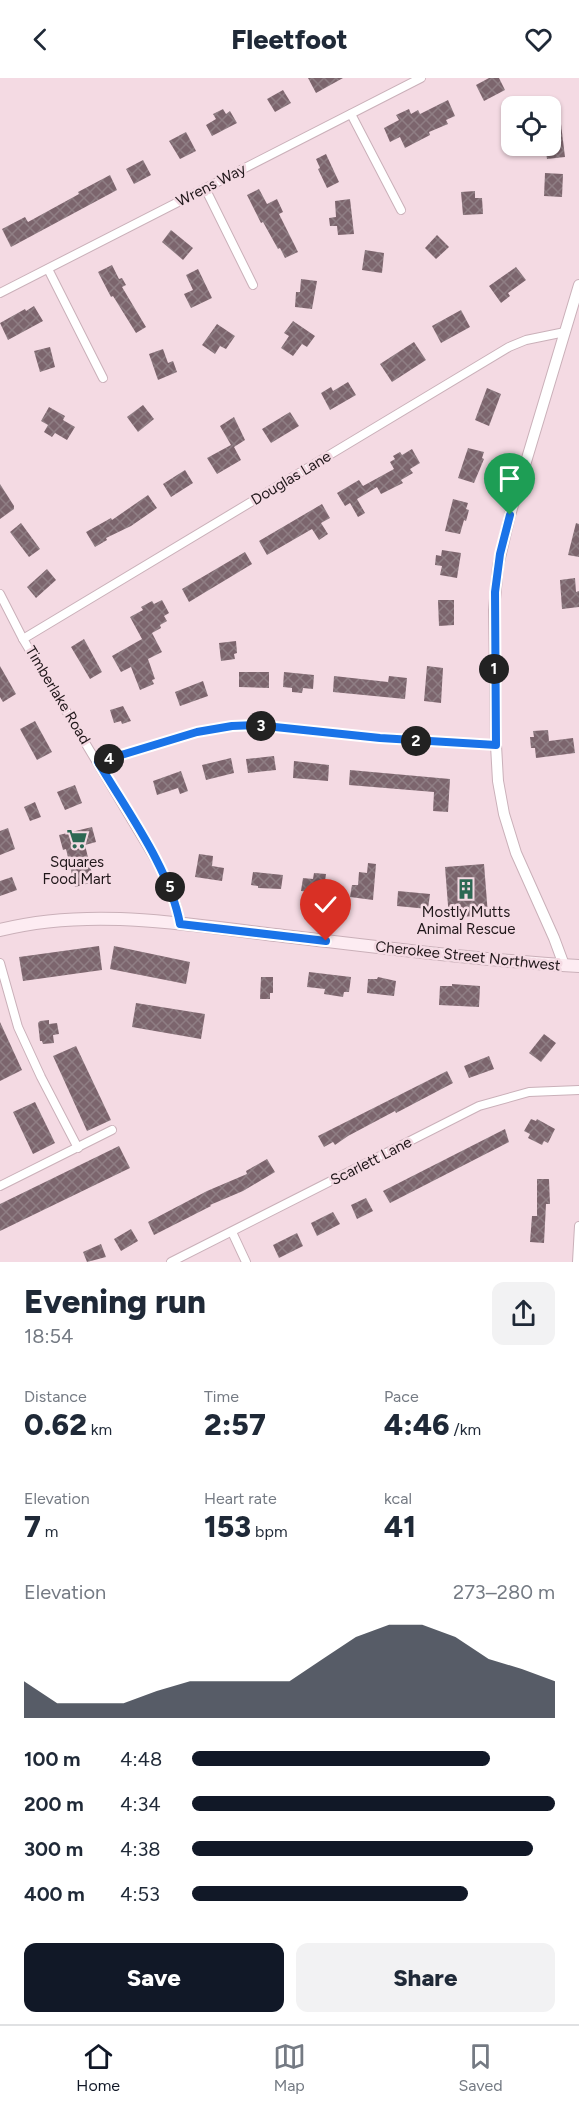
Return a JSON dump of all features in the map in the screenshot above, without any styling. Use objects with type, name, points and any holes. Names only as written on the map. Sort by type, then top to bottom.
[{"type":"main road","name":"Cherokee Street Northwest","points":[[0,930],[70,919],[115,918],[579,966]]},
{"type":"street","name":"Wrens Way","points":[[0,293],[421,78]]},
{"type":"street","points":[[351,114],[401,210]]},
{"type":"street","points":[[205,189],[253,285]]},
{"type":"street","points":[[48,268],[103,378]]},
{"type":"street","points":[[564,965],[511,839],[500,792],[496,745],[494,609],[499,560],[510,515],[579,285]]},
{"type":"street","name":"Douglas Lane","points":[[24,639],[509,347],[526,340],[565,332]]},
{"type":"street","name":"Timberlake Road","points":[[0,594],[24,639],[165,876],[176,904],[180,924]]},
{"type":"street","points":[[98,762],[197,732],[232,726],[256,725],[380,738],[496,745]]},
{"type":"street","points":[[0,963],[18,1027],[78,1148]]},
{"type":"street","name":"Scarlett Lane","points":[[171,1262],[479,1106],[529,1092],[579,1090]]},
{"type":"street","points":[[0,1186],[112,1130]]},
{"type":"street","points":[[577,1262],[579,1226]]},
{"type":"street","points":[[232,1232],[246,1262]]},
{"type":"building","points":[[308,78],[343,78],[316,93]]},
{"type":"building","points":[[489,78],[499,78],[505,90],[484,101],[476,85]]},
{"type":"building","points":[[283,90],[291,103],[275,112],[267,99]]},
{"type":"building","points":[[448,100],[455,116],[446,120],[448,124],[429,132],[430,135],[405,148],[400,137],[390,142],[384,128],[399,120],[396,115],[409,109],[411,114],[418,110],[420,114]]},
{"type":"building","points":[[223,109],[226,114],[230,111],[237,123],[212,136],[206,125],[216,119],[213,114]]},
{"type":"building","points":[[561,124],[565,157],[547,159],[547,156],[561,156]]},
{"type":"building","points":[[186,132],[196,151],[180,159],[169,141]]},
{"type":"building","points":[[326,154],[339,182],[327,188],[316,159]]},
{"type":"building","points":[[143,160],[151,175],[134,184],[126,169]]},
{"type":"building","points":[[545,173],[563,174],[562,197],[544,196]]},
{"type":"building","points":[[110,175],[117,190],[11,247],[2,229],[25,217],[28,222]]},
{"type":"building","points":[[259,189],[267,204],[277,199],[283,212],[279,214],[298,252],[285,258],[263,222],[261,223],[247,195]]},
{"type":"building","points":[[475,191],[475,198],[482,198],[483,214],[463,215],[461,192]]},
{"type":"building","points":[[350,199],[354,234],[338,235],[337,226],[330,226],[329,218],[336,217],[335,201]]},
{"type":"building","points":[[171,230],[193,248],[183,260],[162,242]]},
{"type":"building","points":[[437,235],[449,247],[436,259],[425,248]]},
{"type":"building","points":[[365,250],[384,253],[382,273],[362,270]]},
{"type":"building","points":[[112,265],[119,279],[122,278],[126,285],[122,287],[146,327],[136,333],[113,296],[111,297],[98,272]]},
{"type":"building","points":[[516,267],[526,280],[508,293],[510,296],[501,303],[489,286]]},
{"type":"building","points":[[198,269],[212,298],[191,308],[184,294],[193,290],[186,275]]},
{"type":"building","points":[[301,279],[317,281],[312,309],[295,307],[296,292],[300,292]]},
{"type":"building","points":[[34,306],[43,321],[8,340],[0,323]]},
{"type":"building","points":[[461,310],[470,327],[441,343],[432,326]]},
{"type":"building","points":[[293,321],[315,336],[307,347],[302,344],[293,356],[281,348],[289,336],[284,333]]},
{"type":"building","points":[[217,324],[235,336],[226,349],[220,346],[215,354],[202,345]]},
{"type":"building","points":[[414,342],[426,360],[392,382],[380,364]]},
{"type":"building","points":[[50,347],[55,367],[40,372],[34,351]]},
{"type":"building","points":[[163,349],[168,363],[173,361],[177,372],[158,380],[149,354]]},
{"type":"building","points":[[348,382],[356,395],[330,410],[321,393],[331,387],[333,391]]},
{"type":"building","points":[[487,388],[501,394],[489,426],[475,420]]},
{"type":"building","points":[[143,405],[154,419],[138,432],[127,417]]},
{"type":"building","points":[[49,407],[65,416],[63,420],[75,427],[67,440],[55,433],[52,437],[44,432],[48,425],[41,421]]},
{"type":"building","points":[[290,412],[299,426],[271,443],[262,429]]},
{"type":"building","points":[[234,417],[245,440],[234,447],[241,460],[217,474],[207,458],[231,445],[220,426]]},
{"type":"building","points":[[468,448],[484,452],[482,458],[484,459],[474,483],[458,478]]},
{"type":"building","points":[[412,449],[420,463],[410,469],[413,473],[401,480],[403,483],[381,494],[377,487],[357,499],[365,513],[358,517],[350,503],[345,506],[337,493],[359,480],[363,486],[394,469],[390,462],[395,459],[393,456],[400,452],[402,455]]},
{"type":"building","points":[[185,470],[193,483],[171,497],[163,484]]},
{"type":"building","points":[[0,484],[14,509],[0,519]]},
{"type":"building","points":[[148,495],[157,508],[95,547],[86,532],[111,518],[112,520]]},
{"type":"building","points":[[453,499],[468,503],[466,509],[469,510],[460,534],[445,531]]},
{"type":"building","points":[[322,504],[330,518],[321,523],[328,534],[319,540],[312,529],[267,555],[259,541]]},
{"type":"building","points":[[21,523],[40,549],[29,557],[10,532]]},
{"type":"building","points":[[576,523],[579,524],[579,557],[568,555]]},
{"type":"building","points":[[442,550],[461,553],[457,578],[440,575],[442,566],[435,565],[436,555],[441,556]]},
{"type":"building","points":[[245,552],[252,564],[189,602],[182,589]]},
{"type":"building","points":[[47,569],[56,580],[36,598],[27,587]]},
{"type":"building","points":[[575,578],[576,592],[579,591],[579,607],[562,609],[560,580]]},
{"type":"building","points":[[162,600],[169,613],[164,616],[167,621],[152,633],[162,652],[148,659],[155,679],[152,680],[154,684],[140,690],[131,667],[121,672],[112,656],[142,639],[130,617],[143,610],[141,607],[152,601],[154,604]]},
{"type":"building","points":[[438,600],[454,600],[454,625],[439,626]]},
{"type":"building","points":[[84,639],[102,672],[90,679],[71,647]]},
{"type":"building","points":[[236,641],[235,659],[221,661],[219,643]]},
{"type":"building","points":[[0,666],[16,694],[3,702],[0,697]]},
{"type":"building","points":[[427,666],[443,668],[441,703],[424,701]]},
{"type":"building","points":[[239,672],[269,672],[269,688],[239,687]]},
{"type":"building","points":[[284,672],[314,675],[313,689],[303,688],[302,693],[292,692],[292,688],[283,687]]},
{"type":"building","points":[[334,676],[388,682],[389,676],[407,678],[405,699],[333,692]]},
{"type":"building","points":[[203,681],[208,696],[180,706],[175,692]]},
{"type":"building","points":[[123,706],[131,721],[122,724],[121,721],[114,723],[110,710]]},
{"type":"building","points":[[35,721],[52,752],[37,760],[20,729]]},
{"type":"building","points":[[548,730],[549,741],[573,738],[575,753],[536,758],[535,748],[531,748],[530,737],[534,737],[533,731]]},
{"type":"building","points":[[274,756],[276,770],[248,773],[246,759]]},
{"type":"building","points":[[231,758],[234,773],[206,780],[202,765]]},
{"type":"building","points":[[294,761],[329,765],[328,781],[293,778]]},
{"type":"building","points":[[350,770],[450,779],[448,812],[433,811],[434,792],[349,785]]},
{"type":"building","points":[[181,771],[188,791],[180,794],[178,788],[157,795],[153,781]]},
{"type":"building","points":[[75,785],[82,803],[65,810],[57,792]]},
{"type":"building","points":[[35,802],[41,817],[30,821],[24,807]]},
{"type":"building","points":[[92,827],[96,842],[85,845],[94,882],[75,887],[66,849],[63,850],[59,835]]},
{"type":"building","points":[[8,828],[15,849],[0,855],[0,831]]},
{"type":"building","points":[[199,854],[213,856],[212,866],[224,868],[222,881],[195,877]]},
{"type":"building","points":[[368,863],[376,864],[373,900],[350,897],[352,885],[358,885],[359,872],[367,873]]},
{"type":"building","name":"Mostly Mutts Animal Rescue","points":[[484,864],[488,915],[449,918],[445,867]]},
{"type":"building","points":[[253,872],[283,875],[281,889],[258,888],[258,886],[251,885]]},
{"type":"building","points":[[314,873],[326,874],[325,881],[334,882],[333,895],[312,896],[312,892],[301,891],[303,878],[313,879]]},
{"type":"building","points":[[12,877],[17,890],[0,896],[0,881]]},
{"type":"building","points":[[398,891],[430,894],[428,909],[397,906]]},
{"type":"building","points":[[99,946],[102,970],[23,981],[19,957]]},
{"type":"building","points":[[114,946],[190,962],[186,984],[110,969]]},
{"type":"building","points":[[309,972],[351,977],[349,992],[344,992],[343,997],[324,994],[325,989],[307,987]]},
{"type":"building","points":[[261,977],[273,977],[273,993],[270,993],[270,999],[260,999]]},
{"type":"building","points":[[378,977],[396,981],[394,996],[367,993],[368,979]]},
{"type":"building","points":[[452,984],[480,986],[479,1007],[439,1005],[440,986],[452,986]]},
{"type":"building","points":[[136,1003],[205,1014],[201,1039],[132,1027]]},
{"type":"building","points":[[49,1020],[49,1024],[57,1023],[59,1034],[53,1035],[54,1043],[43,1044],[40,1041],[38,1023]]},
{"type":"building","points":[[0,1022],[22,1070],[0,1081]]},
{"type":"building","points":[[544,1034],[556,1043],[541,1062],[529,1053]]},
{"type":"building","points":[[76,1046],[111,1120],[87,1131],[53,1056]]},
{"type":"building","points":[[489,1056],[494,1069],[469,1078],[464,1066]]},
{"type":"building","points":[[447,1071],[453,1083],[396,1113],[395,1111],[335,1145],[333,1142],[324,1147],[318,1136]]},
{"type":"building","points":[[35,1102],[55,1143],[33,1154],[13,1112]]},
{"type":"building","points":[[531,1119],[536,1121],[537,1119],[555,1129],[548,1143],[544,1141],[542,1145],[528,1138],[530,1134],[524,1131]]},
{"type":"building","points":[[505,1129],[509,1142],[390,1203],[383,1191]]},
{"type":"building","points":[[119,1146],[130,1168],[0,1231],[0,1204]]},
{"type":"building","points":[[267,1159],[275,1172],[243,1191],[210,1205],[154,1235],[148,1222],[207,1191],[247,1174],[246,1171]]},
{"type":"building","points":[[537,1179],[549,1179],[550,1204],[546,1204],[544,1243],[530,1242],[532,1216],[537,1216]]},
{"type":"building","points":[[366,1198],[373,1211],[357,1219],[351,1205]]},
{"type":"building","points":[[333,1212],[340,1224],[317,1236],[311,1223]]},
{"type":"building","points":[[131,1229],[138,1241],[121,1251],[114,1239]]},
{"type":"building","points":[[297,1233],[303,1246],[279,1258],[273,1245]]},
{"type":"building","points":[[101,1244],[106,1257],[87,1262],[83,1252]]},
{"type":"place","name":"Squares Food Mart","points":[[77,839]]},
{"type":"place","name":"Mostly Mutts Animal Rescue","points":[[466,889]]},
{"type":"route","points":[[326,941],[180,924],[176,904],[165,876],[98,762],[197,732],[232,726],[256,725],[380,738],[496,745],[495,592],[500,554],[510,515]]}]
